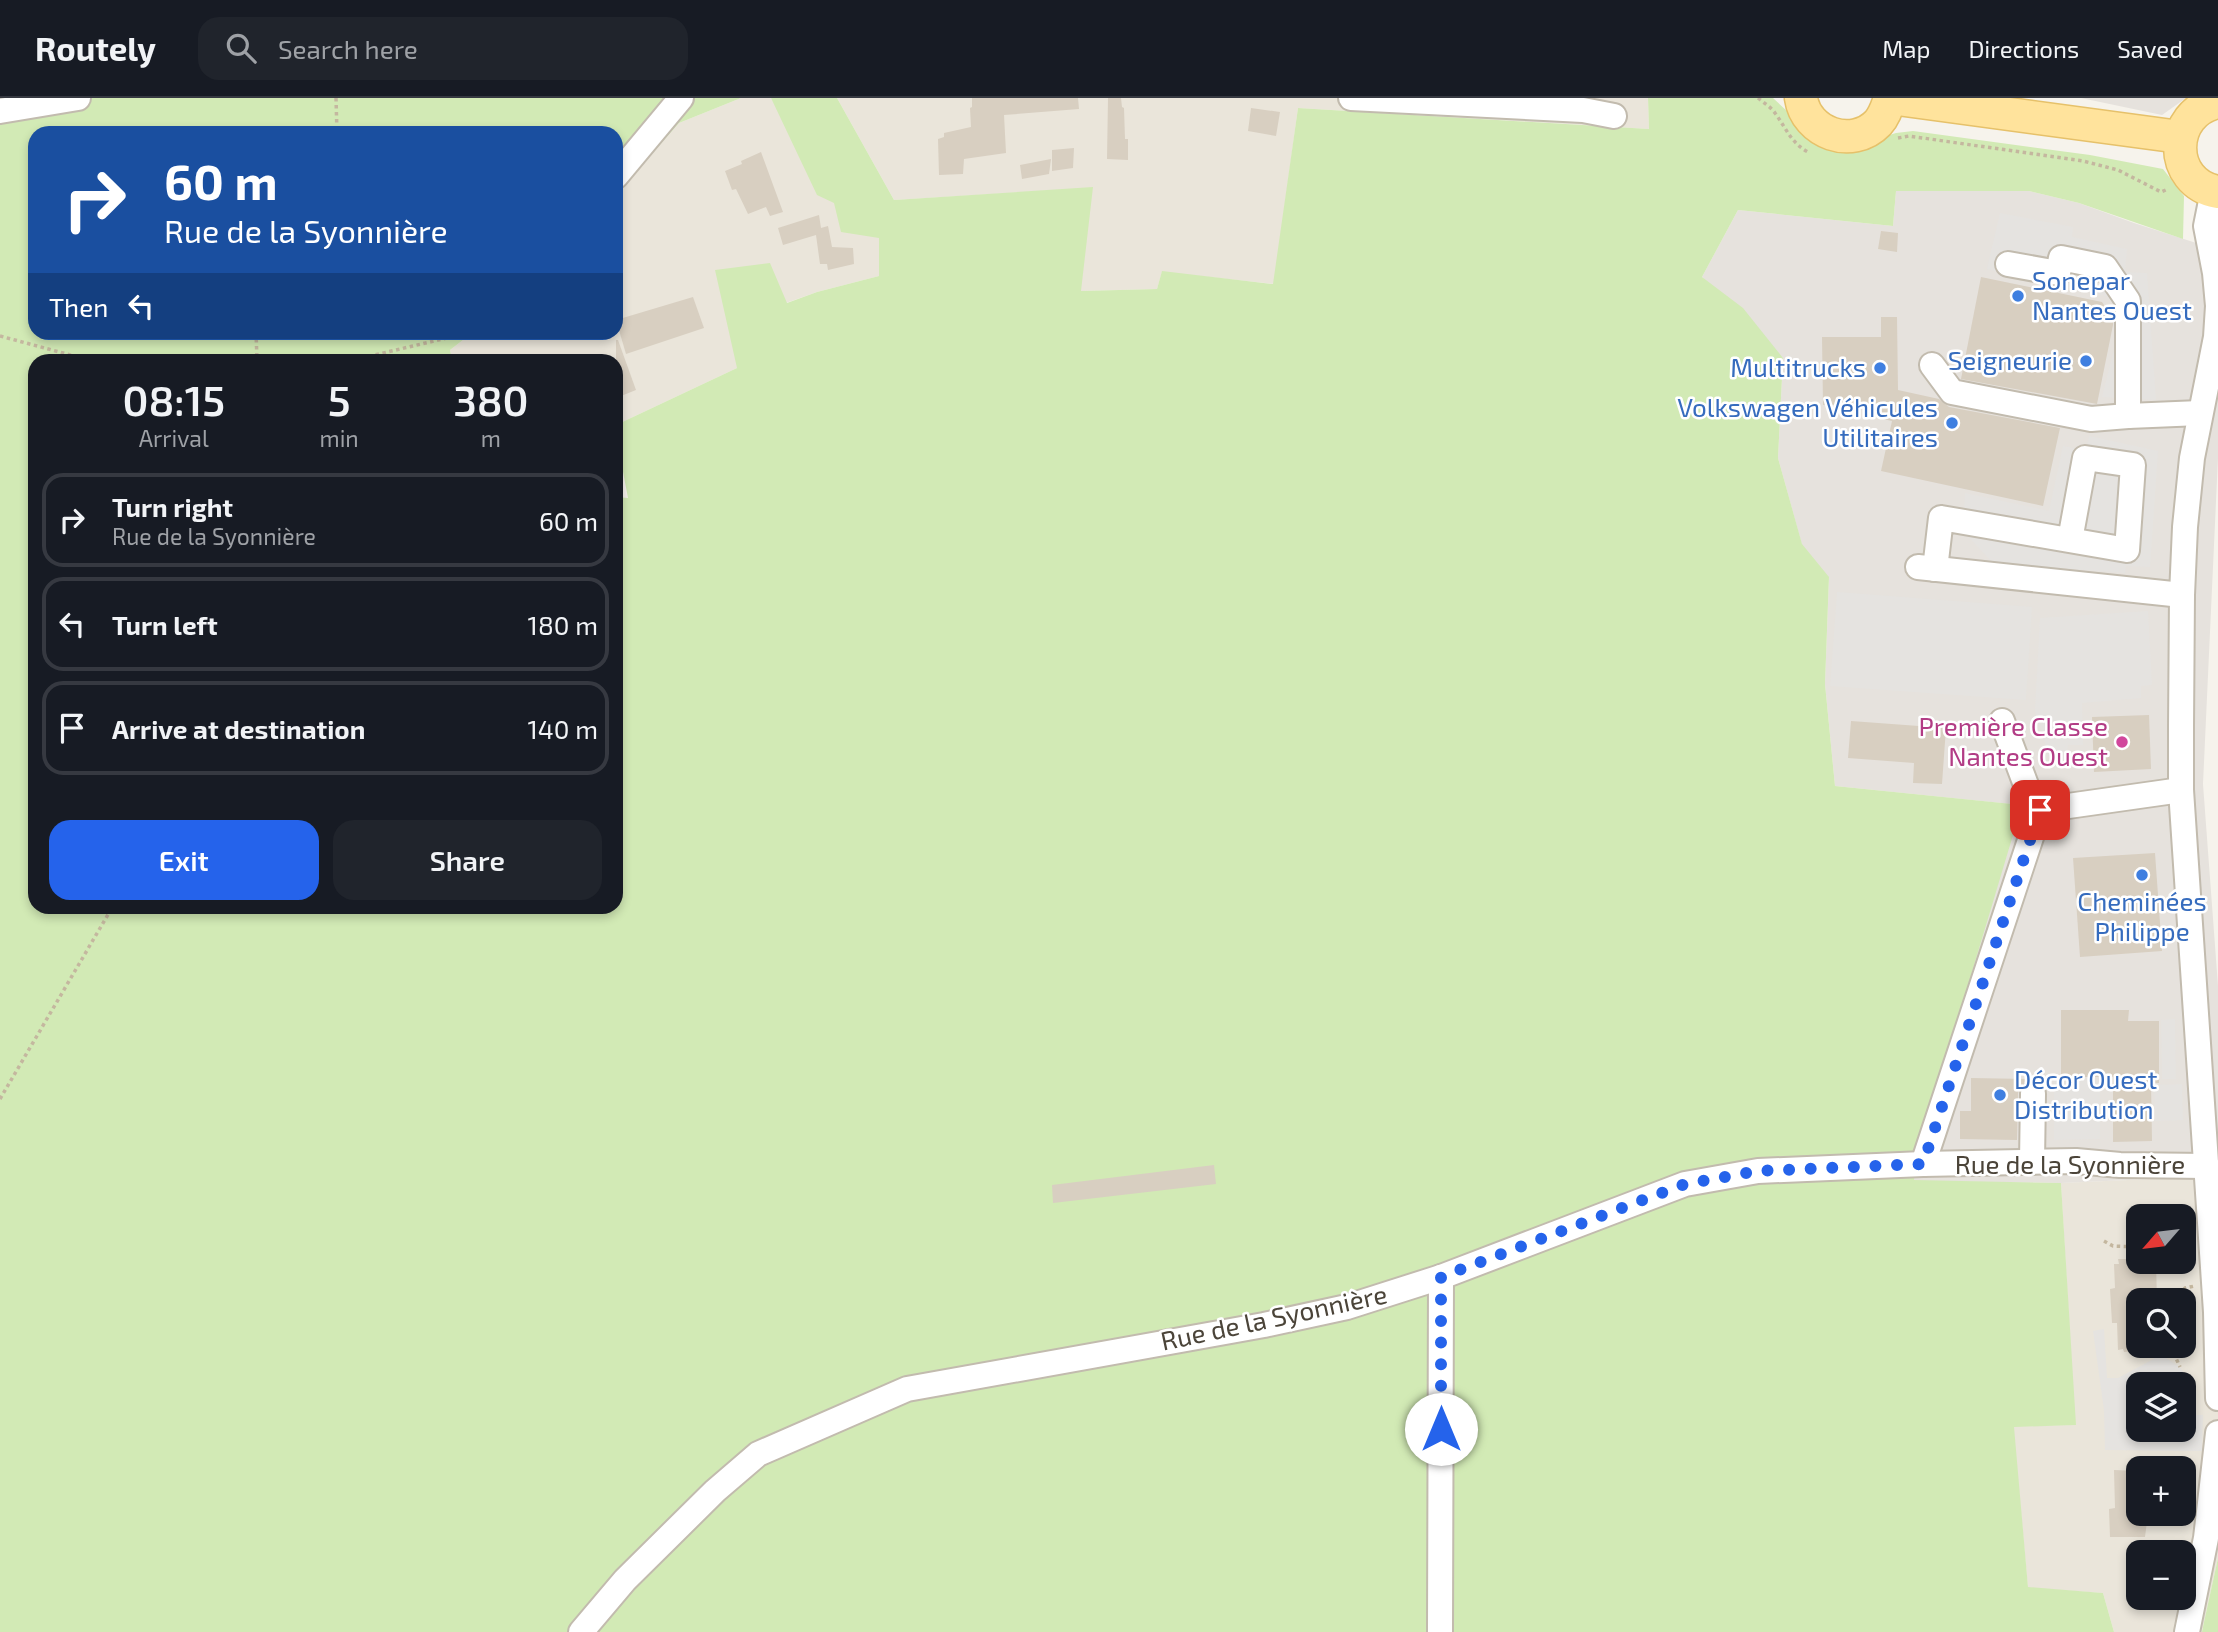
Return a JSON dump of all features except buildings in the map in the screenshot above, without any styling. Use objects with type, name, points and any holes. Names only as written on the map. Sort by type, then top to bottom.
[{"type":"main road","points":[[1801,98],[1809,119],[1820,130],[1834,136],[1849,137],[1864,133],[1876,125],[1885,113],[1890,98],[2180,138]]},
{"type":"main road","points":[[2207,186],[2181,158],[2180,138],[2186,123],[2196,111],[2218,102]]},
{"type":"street","points":[[0,111],[35,102],[78,98]]},
{"type":"street","points":[[623,168],[681,98]]},
{"type":"street","points":[[1351,98],[1583,110],[1614,116]]},
{"type":"street","points":[[2207,186],[2206,226],[2218,306],[2216,337],[2192,458],[2185,527],[2181,790],[2216,1312],[2218,1398]]},
{"type":"street","points":[[2008,264],[2058,273],[2061,258],[2105,267],[2129,301],[2128,416]]},
{"type":"street","points":[[1932,365],[1952,392],[2091,419],[2200,413]]},
{"type":"street","points":[[2070,540],[1941,517],[1927,568],[2182,594]]},
{"type":"street","points":[[2001,721],[2029,793],[2040,810]]},
{"type":"street","points":[[2040,810],[2181,790]]},
{"type":"street","points":[[1923,1164],[2040,810]]},
{"type":"street","points":[[2032,1162],[2033,1094]]},
{"type":"street","name":"Rue de la Syonnière","points":[[581,1632],[625,1580],[715,1491],[758,1454],[908,1389],[1347,1307],[1441,1277],[1685,1184],[1758,1171],[2076,1161],[2120,1165],[2207,1166]]},
{"type":"street","points":[[1440,1632],[1441,1277]]},
{"type":"street","points":[[2187,1632],[2206,1538],[2218,1433]]},
{"type":"path","points":[[336,98],[337,126]]},
{"type":"path","points":[[1758,98],[1774,111],[1795,143],[1805,151],[1818,155]]},
{"type":"path","points":[[1889,142],[1909,136],[2082,161],[2118,170],[2161,191],[2207,186]]},
{"type":"path","points":[[0,336],[67,354]]},
{"type":"path","points":[[381,354],[439,340]]},
{"type":"path","points":[[0,1099],[108,914]]},
{"type":"path","points":[[2104,1241],[2112,1246],[2126,1247]]},
{"type":"path","points":[[2176,1358],[2180,1367]]},
{"type":"shaded area","points":[[741,98],[771,98],[834,202],[879,238],[879,276],[786,303],[737,368],[623,422],[623,354],[451,354],[450,350],[463,340],[623,340],[623,187],[679,123]]},
{"type":"shaded area","points":[[837,98],[1648,98],[1649,129],[1298,108],[1274,284],[1162,272],[1157,289],[1080,291],[1092,188],[894,200]]},
{"type":"shaded area","points":[[2081,98],[2186,98],[2162,115]]},
{"type":"shaded area","points":[[1896,191],[2029,191],[2079,203],[2218,250],[2218,458],[2203,784],[2218,986],[2218,1176],[2061,1183],[1913,1181],[1916,1159],[2021,805],[1835,786],[1825,684],[1829,578],[1802,545],[1778,458],[1783,358],[1702,277],[1738,210],[1893,226]]},
{"type":"shaded area","points":[[2000,213],[2073,227],[2072,237],[2127,249],[2125,272],[2147,273],[2156,400],[2102,397],[2122,318],[2109,297],[1987,269]]},
{"type":"shaded area","points":[[2089,436],[2158,451],[2150,567],[2126,566],[2125,573],[1993,563],[1963,531],[1965,493],[2049,511],[2063,446],[2086,451]]},
{"type":"shaded area","points":[[1837,592],[2032,607],[2026,700],[1830,686]]},
{"type":"shaded area","points":[[2148,611],[2152,685],[2141,686],[2141,698],[2082,703],[2083,745],[2068,745],[2067,762],[2051,762],[2035,711],[2040,618]]},
{"type":"shaded area","points":[[2175,1019],[2176,1079],[2162,1079],[2161,1020]]},
{"type":"shaded area","points":[[2054,1080],[2100,1080],[2100,1139],[2054,1140]]},
{"type":"shaded area","points":[[2182,1084],[2183,1120],[2155,1121],[2154,1085]]},
{"type":"shaded area","points":[[2218,1176],[2218,1558],[2202,1632],[2114,1632],[2103,1593],[2028,1588],[2013,1426],[2075,1425],[2061,1183]]},
{"type":"shaded area","points":[[2104,1329],[2107,1378],[2118,1378],[2126,1374],[2126,1442],[2196,1442],[2196,1415],[2203,1415],[2202,1451],[2105,1450],[2104,1410],[2093,1331]]},
{"type":"shaded area","points":[[2155,1358],[2166,1358],[2183,1372],[2129,1372]]},
{"type":"green space","points":[[0,98],[741,98],[679,123],[623,187],[623,126],[28,126],[28,340],[463,340],[450,350],[451,354],[28,354],[28,914],[623,914],[623,498],[628,498],[623,472],[623,422],[737,368],[715,270],[770,263],[787,303],[817,292],[879,276],[879,238],[841,232],[834,203],[817,195],[771,98],[837,98],[894,200],[1093,187],[1081,291],[1157,289],[1162,271],[1273,284],[1298,108],[1649,129],[1648,98],[1773,98],[1816,145],[1844,149],[1896,133],[1913,131],[2090,155],[2163,169],[2184,196],[2183,239],[2079,203],[2029,191],[1896,191],[1893,226],[1738,210],[1702,277],[1743,308],[1783,358],[1778,458],[1802,544],[1829,577],[1825,684],[1835,786],[2022,805],[1916,1159],[1914,1180],[2061,1183],[2076,1425],[2014,1427],[2028,1587],[2103,1593],[2114,1632],[0,1632]]},
{"type":"green space","points":[[2218,1558],[2218,1632],[2202,1632],[2204,1622]]},
{"type":"place","name":"Sonepar Nantes Ouest","points":[[2018,296]]},
{"type":"place","name":"Seigneurie","points":[[2086,361]]},
{"type":"place","name":"Multitrucks","points":[[1880,368]]},
{"type":"place","name":"Volkswagen Véhicules Utilitaires","points":[[1952,423]]},
{"type":"place","name":"Première Classe Nantes Ouest","points":[[2122,742]]},
{"type":"place","name":"Cheminées Philippe","points":[[2142,875]]},
{"type":"place","name":"Décor Ouest Distribution","points":[[2000,1095]]},
{"type":"route","points":[[1441,1429],[1441,1277],[1685,1184],[1758,1171],[1923,1164],[2040,810]]}]
